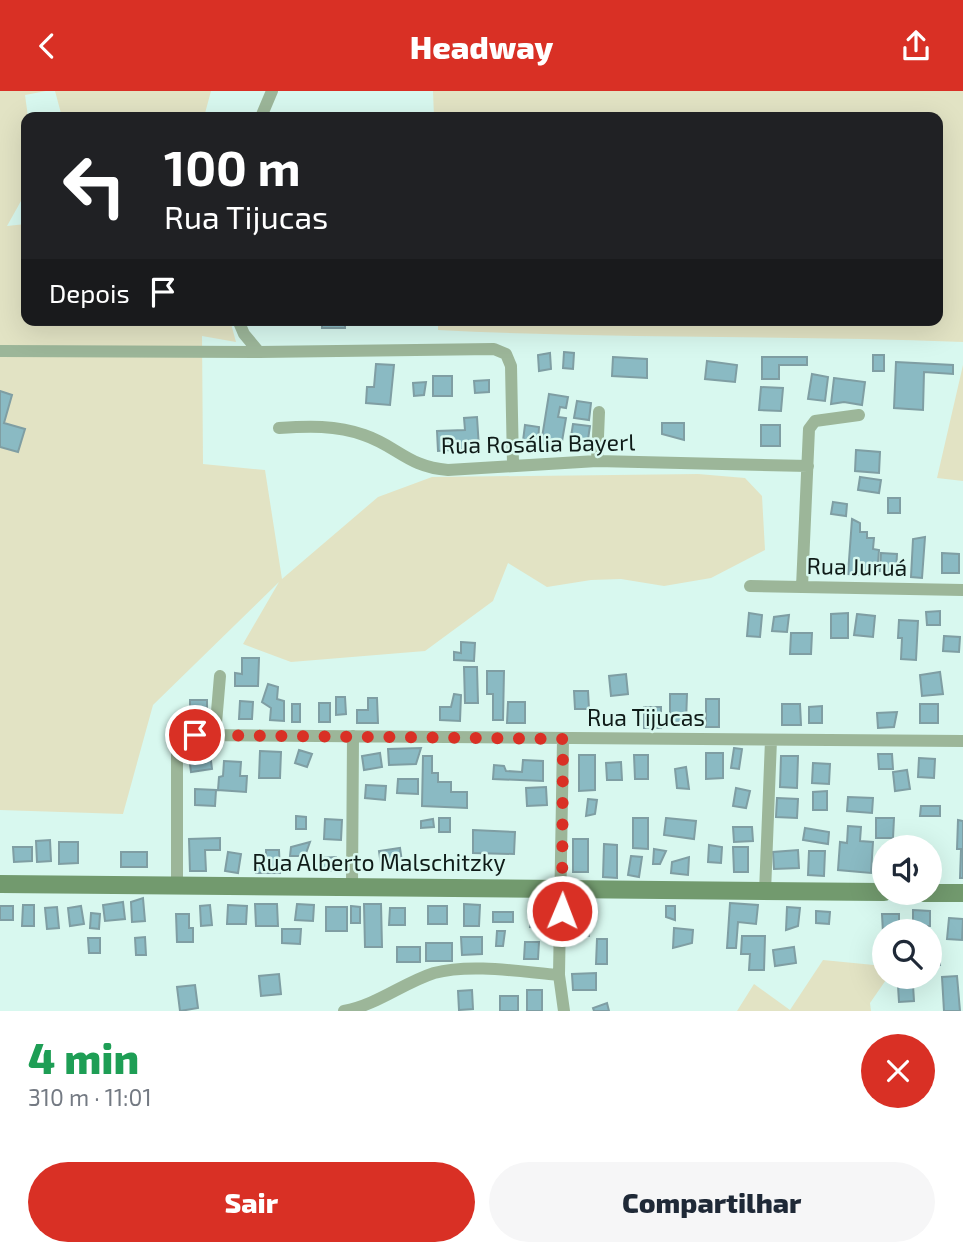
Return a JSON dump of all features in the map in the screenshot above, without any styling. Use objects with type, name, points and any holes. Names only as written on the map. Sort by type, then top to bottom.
[{"type":"street","points":[[263,112],[272,91]]},
{"type":"street","points":[[241,326],[260,352]]},
{"type":"street","points":[[0,351],[494,349],[506,353],[511,366],[513,464]]},
{"type":"street","points":[[597,461],[599,412]]},
{"type":"street","points":[[802,587],[809,429],[815,421],[859,415]]},
{"type":"street","name":"Rua Rosália Bayerl","points":[[279,428],[319,426],[366,435],[421,465],[448,470],[597,461],[808,466]]},
{"type":"street","name":"Rua Juruá","points":[[750,586],[963,590]]},
{"type":"street","points":[[215,735],[220,676]]},
{"type":"street","name":"Rua Tijucas","points":[[177,887],[178,748],[188,737],[215,735],[963,741]]},
{"type":"street","points":[[352,888],[354,737]]},
{"type":"street","points":[[563,739],[559,975],[564,1011]]},
{"type":"street","points":[[765,892],[771,740]]},
{"type":"street","name":"Rua Alberto Malschitzky","points":[[0,884],[872,892]]},
{"type":"street","points":[[942,893],[963,893]]},
{"type":"street","points":[[344,1011],[362,1007],[431,974],[446,971],[497,970],[559,975]]},
{"type":"green space","points":[[0,91],[46,91],[25,95],[27,112],[21,112],[21,201],[7,226],[21,225],[21,326],[232,326],[236,342],[202,336],[203,464],[265,470],[282,579],[378,497],[432,477],[698,474],[745,478],[762,496],[765,550],[711,578],[664,586],[621,579],[591,580],[547,587],[508,563],[493,601],[425,651],[291,662],[243,644],[279,582],[153,705],[123,814],[0,810]]},
{"type":"green space","points":[[55,91],[211,91],[205,112],[61,112]]},
{"type":"green space","points":[[433,91],[963,91],[963,342],[438,330],[438,326],[943,326],[943,112],[434,112]]},
{"type":"green space","points":[[963,365],[963,481],[937,478]]},
{"type":"green space","points":[[823,960],[872,965],[872,989],[880,989],[870,1003],[871,1011],[737,1011],[754,984],[790,1010]]},
{"type":"building","points":[[322,326],[345,326],[345,328]]},
{"type":"building","points":[[564,352],[574,353],[573,369],[563,368]]},
{"type":"building","points":[[550,353],[551,369],[539,371],[538,355]]},
{"type":"building","points":[[873,355],[884,355],[884,371],[873,371]]},
{"type":"building","points":[[613,357],[647,359],[647,378],[612,376]]},
{"type":"building","points":[[762,357],[807,357],[807,365],[779,365],[779,379],[762,379]]},
{"type":"building","points":[[707,361],[737,365],[735,382],[705,379]]},
{"type":"building","points":[[896,362],[953,365],[953,374],[924,372],[923,410],[894,408]]},
{"type":"building","points":[[376,364],[394,365],[390,405],[366,403],[367,387],[374,387]]},
{"type":"building","points":[[812,374],[828,377],[825,401],[808,399]]},
{"type":"building","points":[[433,376],[452,376],[452,396],[433,396]]},
{"type":"building","points":[[834,378],[865,382],[862,405],[844,402],[831,404]]},
{"type":"building","points":[[489,380],[489,392],[475,393],[474,381]]},
{"type":"building","points":[[426,382],[424,395],[414,396],[413,383]]},
{"type":"building","points":[[761,387],[783,388],[781,411],[759,410]]},
{"type":"building","points":[[0,391],[12,395],[4,423],[25,429],[18,452],[0,447]]},
{"type":"building","points":[[549,394],[568,397],[566,408],[560,407],[558,417],[566,418],[561,447],[541,444]]},
{"type":"building","points":[[577,401],[591,403],[589,420],[574,418]]},
{"type":"building","points":[[477,417],[479,448],[438,451],[437,431],[465,430],[464,418]]},
{"type":"building","points":[[662,423],[684,423],[684,440],[662,434]]},
{"type":"building","points":[[573,424],[590,426],[587,446],[570,443]]},
{"type":"building","points":[[525,425],[539,427],[538,443],[523,441]]},
{"type":"building","points":[[761,425],[780,425],[780,446],[761,446]]},
{"type":"building","points":[[856,450],[880,452],[879,473],[855,471]]},
{"type":"building","points":[[860,477],[881,480],[879,493],[858,490]]},
{"type":"building","points":[[888,498],[900,498],[900,513],[888,513]]},
{"type":"building","points":[[833,502],[847,504],[846,516],[831,514]]},
{"type":"building","points":[[852,519],[860,523],[860,532],[867,532],[867,538],[874,538],[873,549],[879,550],[877,576],[848,574]]},
{"type":"building","points":[[925,537],[922,578],[911,577],[913,539]]},
{"type":"building","points":[[881,553],[897,554],[896,572],[880,571]]},
{"type":"building","points":[[942,553],[959,554],[959,573],[942,573]]},
{"type":"building","points":[[940,611],[940,625],[927,625],[926,612]]},
{"type":"building","points":[[749,613],[762,615],[760,637],[747,636]]},
{"type":"building","points":[[848,613],[848,638],[831,638],[831,614]]},
{"type":"building","points":[[857,614],[875,616],[873,637],[854,635]]},
{"type":"building","points":[[789,615],[787,632],[772,631],[774,617]]},
{"type":"building","points":[[899,620],[918,621],[916,660],[901,659]]},
{"type":"building","points":[[791,633],[812,633],[811,654],[790,654]]},
{"type":"building","points":[[944,636],[960,637],[959,652],[943,651]]},
{"type":"building","points":[[461,642],[475,643],[474,661],[454,660],[454,652],[461,653]]},
{"type":"building","points":[[242,658],[259,658],[258,686],[235,686],[235,673],[242,674]]},
{"type":"building","points":[[464,667],[477,667],[478,703],[465,703]]},
{"type":"building","points":[[487,671],[504,671],[503,720],[493,720],[493,694],[487,694]]},
{"type":"building","points":[[940,672],[943,694],[922,696],[920,675]]},
{"type":"building","points":[[626,674],[628,694],[611,696],[609,676]]},
{"type":"building","points":[[268,684],[278,687],[277,699],[284,701],[284,721],[270,720],[271,708],[262,702]]},
{"type":"building","points":[[574,691],[588,691],[589,709],[575,709]]},
{"type":"building","points":[[454,694],[461,695],[460,721],[440,720],[440,707],[451,707]]},
{"type":"building","points":[[670,694],[687,694],[686,722],[670,722]]},
{"type":"building","points":[[336,697],[345,697],[346,714],[336,715]]},
{"type":"building","points":[[368,698],[377,698],[378,723],[357,723],[357,710],[368,710]]},
{"type":"building","points":[[706,699],[719,699],[719,727],[706,727]]},
{"type":"building","points":[[190,700],[207,700],[207,719],[190,719]]},
{"type":"building","points":[[240,701],[253,702],[252,719],[239,719]]},
{"type":"building","points":[[508,702],[525,702],[525,723],[507,723]]},
{"type":"building","points":[[319,703],[330,703],[330,722],[319,722]]},
{"type":"building","points":[[292,704],[300,704],[300,722],[292,722]]},
{"type":"building","points":[[782,704],[800,704],[801,725],[782,725]]},
{"type":"building","points":[[920,704],[938,704],[938,723],[920,723]]},
{"type":"building","points":[[822,706],[822,723],[809,723],[809,707]]},
{"type":"building","points":[[644,707],[661,707],[661,728],[644,728]]},
{"type":"building","points":[[897,712],[894,727],[878,728],[877,713]]},
{"type":"building","points":[[421,748],[416,764],[389,765],[388,749]]},
{"type":"building","points":[[734,748],[742,749],[739,769],[731,768]]},
{"type":"building","points":[[299,750],[312,754],[307,767],[295,763]]},
{"type":"building","points":[[260,751],[281,752],[280,778],[259,778]]},
{"type":"building","points":[[210,753],[212,769],[191,772],[189,757]]},
{"type":"building","points":[[380,753],[382,767],[364,770],[362,756]]},
{"type":"building","points":[[706,753],[723,753],[723,778],[706,779]]},
{"type":"building","points":[[878,754],[892,754],[893,769],[879,769]]},
{"type":"building","points":[[579,755],[595,755],[595,790],[579,791]]},
{"type":"building","points":[[634,755],[648,755],[648,779],[635,779]]},
{"type":"building","points":[[423,756],[432,756],[432,773],[438,773],[438,782],[451,782],[451,792],[467,792],[467,808],[422,806]]},
{"type":"building","points":[[781,756],[798,756],[797,788],[780,787]]},
{"type":"building","points":[[919,758],[935,759],[934,778],[918,777]]},
{"type":"building","points":[[523,760],[543,761],[543,781],[493,779],[494,765],[504,766],[506,771],[522,772]]},
{"type":"building","points":[[224,761],[241,762],[240,776],[247,776],[246,792],[218,790]]},
{"type":"building","points":[[621,762],[622,780],[607,780],[606,763]]},
{"type":"building","points":[[813,763],[830,764],[829,784],[812,783]]},
{"type":"building","points":[[686,767],[689,789],[677,788],[675,769]]},
{"type":"building","points":[[907,770],[910,789],[895,791],[893,772]]},
{"type":"building","points":[[398,779],[418,779],[418,794],[397,793]]},
{"type":"building","points":[[366,785],[386,786],[385,800],[365,798]]},
{"type":"building","points":[[546,787],[547,805],[527,806],[526,788]]},
{"type":"building","points":[[736,788],[750,791],[746,808],[733,806]]},
{"type":"building","points":[[195,789],[216,790],[215,806],[195,805]]},
{"type":"building","points":[[827,791],[827,810],[813,810],[813,792]]},
{"type":"building","points":[[848,797],[873,798],[872,813],[847,811]]},
{"type":"building","points":[[777,798],[798,799],[797,818],[776,817]]},
{"type":"building","points":[[588,799],[597,800],[595,814],[586,816]]},
{"type":"building","points":[[921,806],[940,806],[940,816],[920,816]]},
{"type":"building","points":[[296,816],[306,817],[306,829],[296,829]]},
{"type":"building","points":[[439,818],[450,818],[450,832],[439,832]]},
{"type":"building","points":[[633,818],[648,818],[648,849],[633,848]]},
{"type":"building","points":[[666,818],[696,821],[694,839],[664,835]]},
{"type":"building","points":[[876,818],[894,818],[893,835],[876,835]]},
{"type":"building","points":[[325,819],[342,820],[341,840],[324,839]]},
{"type":"building","points":[[433,819],[434,827],[421,828],[421,821]]},
{"type":"building","points":[[958,820],[963,821],[963,878],[960,878],[961,849],[957,849]]},
{"type":"building","points":[[848,826],[861,827],[860,841],[872,842],[871,873],[838,870],[840,842],[847,843]]},
{"type":"building","points":[[733,827],[752,827],[753,841],[734,842]]},
{"type":"building","points":[[805,828],[829,832],[828,844],[803,840]]},
{"type":"building","points":[[473,830],[515,832],[514,854],[473,853]]},
{"type":"building","points":[[220,838],[220,850],[205,850],[206,871],[190,871],[189,839]]},
{"type":"building","points":[[573,839],[588,839],[588,872],[573,872]]},
{"type":"building","points":[[50,840],[51,861],[37,862],[36,841]]},
{"type":"building","points":[[59,842],[78,842],[78,863],[59,864]]},
{"type":"building","points":[[310,842],[305,856],[290,856],[291,847]]},
{"type":"building","points":[[604,844],[617,845],[617,878],[603,877]]},
{"type":"building","points":[[709,845],[722,847],[721,863],[708,862]]},
{"type":"building","points":[[13,847],[32,847],[32,861],[14,862]]},
{"type":"building","points":[[733,847],[748,847],[748,872],[734,872]]},
{"type":"building","points":[[400,848],[402,862],[381,865],[379,851]]},
{"type":"building","points":[[654,849],[666,851],[660,864],[653,864]]},
{"type":"building","points":[[266,850],[279,850],[280,873],[256,873],[255,861],[266,861]]},
{"type":"building","points":[[798,850],[799,868],[774,869],[773,852]]},
{"type":"building","points":[[809,851],[825,851],[824,876],[808,875]]},
{"type":"building","points":[[121,852],[147,852],[147,867],[121,867]]},
{"type":"building","points":[[228,852],[241,854],[238,873],[225,871]]},
{"type":"building","points":[[631,856],[642,857],[639,877],[628,875]]},
{"type":"building","points":[[336,857],[337,870],[320,871],[319,858]]},
{"type":"building","points":[[689,857],[688,875],[671,873],[672,862]]},
{"type":"building","points":[[143,898],[145,921],[132,922],[131,902]]},
{"type":"building","points":[[123,902],[125,919],[105,921],[103,905]]},
{"type":"building","points":[[730,903],[758,905],[756,924],[738,922],[736,948],[727,948]]},
{"type":"building","points":[[255,904],[277,904],[278,926],[256,926]]},
{"type":"building","points":[[297,904],[314,905],[313,921],[295,920]]},
{"type":"building","points":[[364,904],[381,904],[382,947],[365,947]]},
{"type":"building","points":[[464,904],[480,905],[479,926],[464,926]]},
{"type":"building","points":[[23,905],[34,905],[34,926],[22,926]]},
{"type":"building","points":[[210,905],[212,925],[201,926],[200,906]]},
{"type":"building","points":[[228,905],[247,906],[246,924],[227,924]]},
{"type":"building","points":[[0,906],[13,906],[13,920],[0,920]]},
{"type":"building","points":[[81,906],[84,924],[70,926],[68,908]]},
{"type":"building","points":[[351,906],[360,907],[360,923],[351,923]]},
{"type":"building","points":[[428,906],[447,906],[447,924],[428,924]]},
{"type":"building","points":[[666,906],[675,906],[675,920],[666,917]]},
{"type":"building","points":[[57,907],[59,928],[47,929],[45,908]]},
{"type":"building","points":[[326,907],[347,907],[347,931],[326,931]]},
{"type":"building","points":[[787,907],[800,908],[798,926],[786,930]]},
{"type":"building","points":[[390,908],[405,908],[405,925],[389,925]]},
{"type":"building","points":[[531,910],[546,911],[545,928],[530,927]]},
{"type":"building","points":[[576,910],[591,911],[589,936],[575,935]]},
{"type":"building","points":[[913,910],[930,911],[930,919],[913,919]]},
{"type":"building","points":[[816,911],[830,912],[829,924],[816,923]]},
{"type":"building","points":[[493,912],[513,912],[513,922],[493,922]]},
{"type":"building","points":[[91,913],[100,914],[99,929],[90,928]]},
{"type":"building","points":[[176,914],[189,914],[193,942],[177,942]]},
{"type":"building","points":[[882,914],[899,914],[899,919],[882,919]]},
{"type":"building","points":[[949,918],[963,919],[962,940],[947,939]]},
{"type":"building","points":[[674,928],[693,930],[692,943],[673,948]]},
{"type":"building","points":[[282,929],[301,929],[300,944],[282,943]]},
{"type":"building","points":[[497,931],[505,931],[503,946],[496,946]]},
{"type":"building","points":[[742,936],[765,936],[764,970],[749,970],[750,954],[741,954]]},
{"type":"building","points":[[145,937],[146,955],[136,955],[135,938]]},
{"type":"building","points":[[461,937],[482,937],[482,954],[462,955]]},
{"type":"building","points":[[88,938],[100,938],[100,953],[89,953]]},
{"type":"building","points":[[597,939],[607,939],[607,964],[596,964]]},
{"type":"building","points":[[525,942],[539,942],[538,959],[524,959]]},
{"type":"building","points":[[426,943],[452,943],[452,961],[426,961]]},
{"type":"building","points":[[397,947],[420,947],[420,962],[397,962]]},
{"type":"building","points":[[794,947],[796,963],[775,966],[773,950]]},
{"type":"building","points":[[596,973],[596,990],[573,990],[572,974]]},
{"type":"building","points":[[279,974],[281,994],[261,996],[259,976]]},
{"type":"building","points":[[957,976],[960,1011],[944,1011],[942,977]]},
{"type":"building","points":[[195,985],[198,1008],[180,1011],[177,987]]},
{"type":"building","points":[[898,989],[913,989],[914,1001],[899,1002]]},
{"type":"building","points":[[472,990],[473,1009],[459,1010],[458,991]]},
{"type":"building","points":[[527,990],[542,990],[542,1011],[527,1011]]},
{"type":"building","points":[[500,996],[518,996],[518,1011],[500,1011]]},
{"type":"building","points":[[607,1003],[609,1011],[594,1011],[593,1008]]},
{"type":"route","points":[[195,735],[563,739],[562,911]]}]
